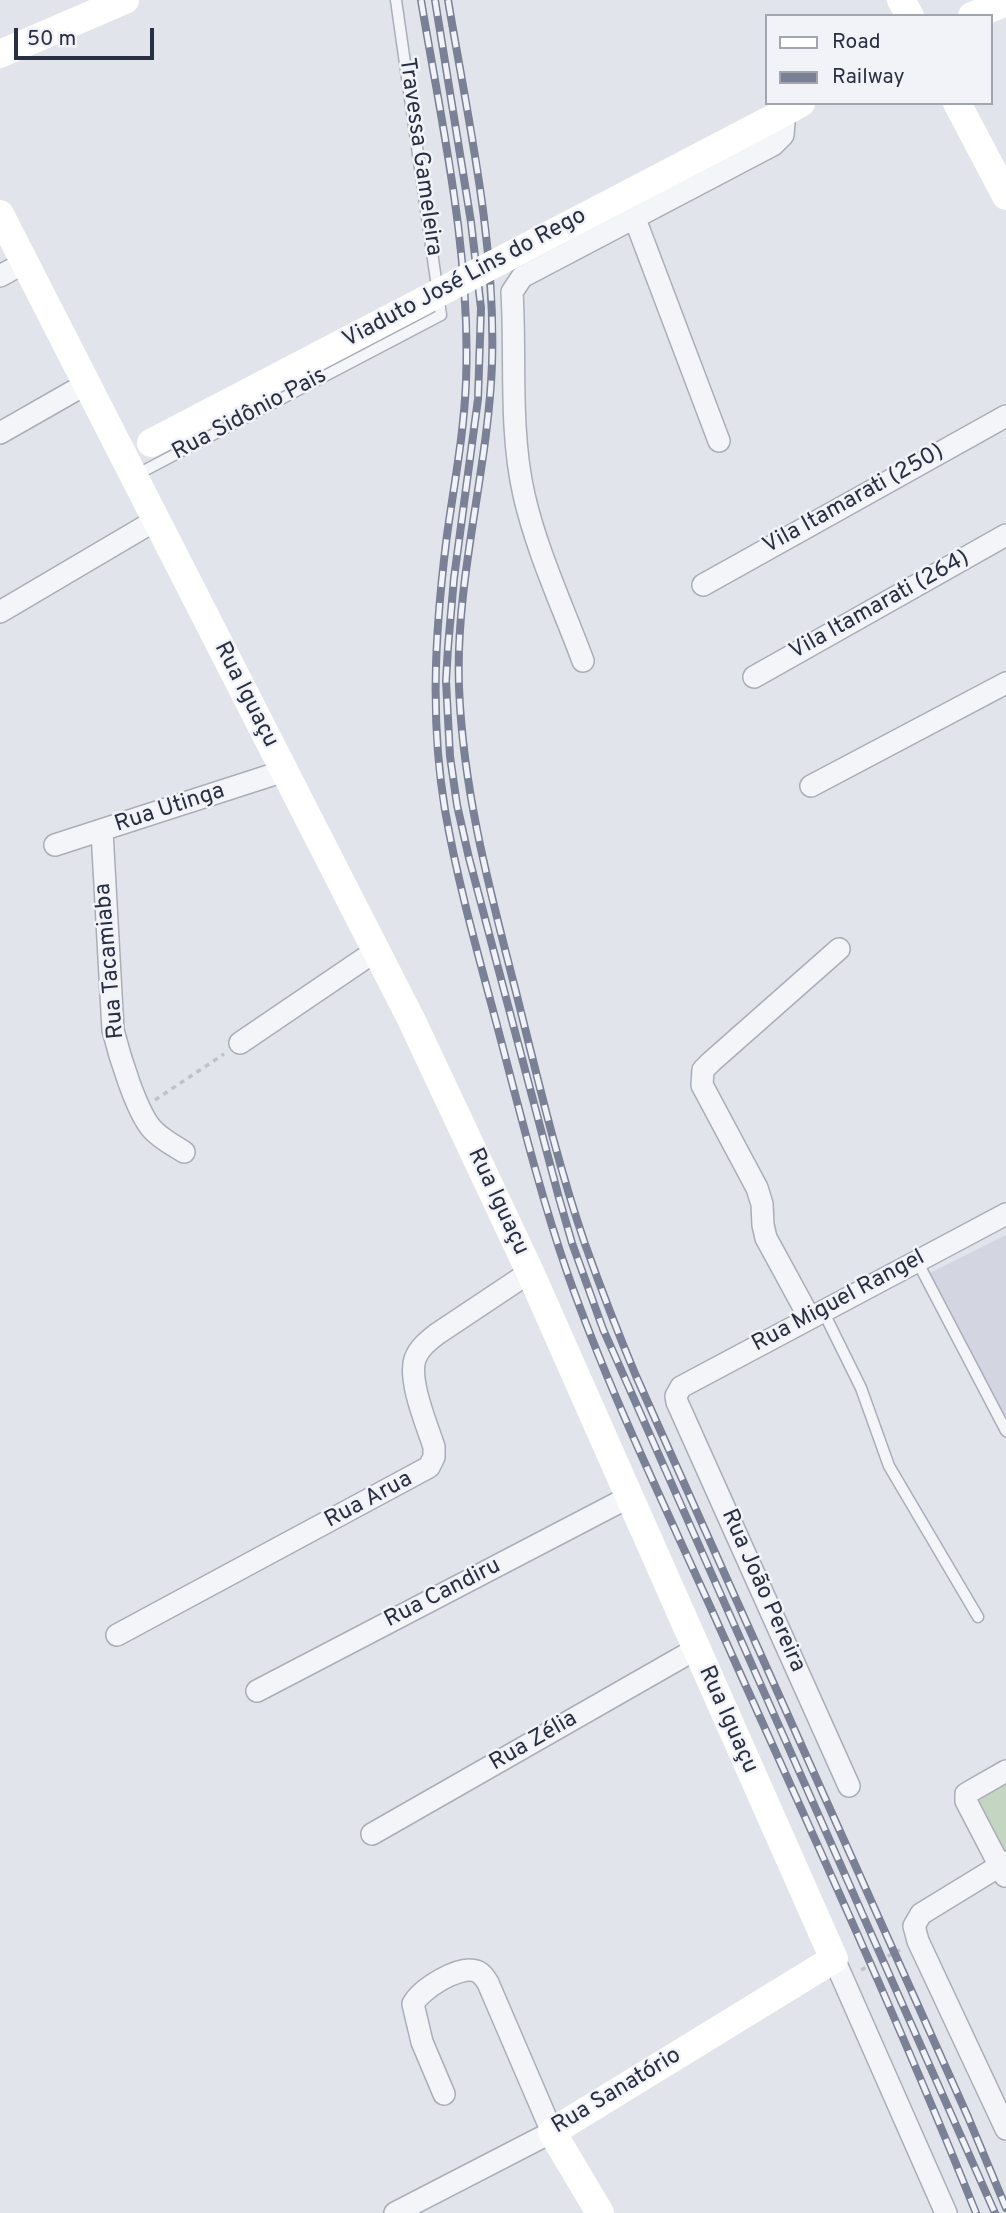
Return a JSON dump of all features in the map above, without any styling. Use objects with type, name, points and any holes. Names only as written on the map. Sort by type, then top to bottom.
[{"type":"main road","points":[[0,54],[125,0]]},
{"type":"main road","points":[[977,14],[1006,2]]},
{"type":"main road","points":[[958,105],[1006,196]]},
{"type":"main road","name":"Viaduto José Lins do Rego","points":[[129,466],[151,443],[782,113]]},
{"type":"main road","name":"Rua Iguaçu","points":[[0,214],[12,270],[86,384],[377,950],[530,1272],[838,1970]]},
{"type":"main road","name":"Rua Sanatório","points":[[552,2132],[838,1970]]},
{"type":"main road","points":[[552,2132],[600,2213]]},
{"type":"street","points":[[583,661],[532,523],[522,481],[515,415],[512,292],[522,277],[773,145],[783,135],[782,113]]},
{"type":"street","points":[[635,219],[719,441]]},
{"type":"street","points":[[0,433],[86,384]]},
{"type":"street","name":"Vila Itamarati (250)","points":[[703,585],[1006,416]]},
{"type":"street","points":[[0,612],[156,520]]},
{"type":"street","name":"Vila Itamarati (264)","points":[[754,677],[1006,535]]},
{"type":"street","points":[[811,786],[1006,683]]},
{"type":"street","name":"Rua Utinga","points":[[55,845],[284,771]]},
{"type":"street","name":"Rua Tacamiaba","points":[[102,831],[113,1030],[121,1061],[150,1127],[161,1138],[184,1152]]},
{"type":"street","points":[[817,1315],[766,1238],[762,1203],[757,1188],[708,1098],[701,1078],[703,1070],[711,1062],[839,949]]},
{"type":"street","points":[[240,1043],[377,950]]},
{"type":"street","name":"Rua Miguel Rangel","points":[[676,1396],[681,1387],[1006,1214]]},
{"type":"street","name":"Rua Arua","points":[[117,1635],[429,1467],[434,1457],[434,1447],[414,1382],[415,1358],[422,1346],[437,1334],[530,1272]]},
{"type":"street","name":"Rua João Pereira","points":[[676,1396],[849,1786]]},
{"type":"street","name":"Rua Candiru","points":[[257,1691],[629,1497]]},
{"type":"street","name":"Rua Zélia","points":[[372,1834],[695,1649]]},
{"type":"street","points":[[1006,1771],[966,1794],[966,1801],[1004,1869],[915,1919],[916,1936],[1006,2129]]},
{"type":"street","points":[[444,2094],[422,2042],[413,2004],[416,1997],[425,1990],[456,1972],[475,1970],[481,1973],[488,1983],[552,2132]]},
{"type":"street","name":"Rua Iguaçu","points":[[838,1970],[946,2213]]},
{"type":"street","name":"Rua Sanatório","points":[[395,2213],[552,2132]]},
{"type":"lane","name":"Travessa Gameleira","points":[[396,0],[442,315]]},
{"type":"lane","name":"Rua Sidônio Pais","points":[[129,466],[442,315]]},
{"type":"lane","points":[[917,1261],[1006,1431]]},
{"type":"lane","points":[[817,1315],[861,1388],[889,1466],[978,1616]]},
{"type":"path","points":[[141,1110],[240,1043]]},
{"type":"path","points":[[838,1970],[916,1936]]},
{"type":"shaded area","points":[[1006,1235],[1006,1422],[926,1275]]},
{"type":"green space","points":[[1006,1779],[1006,1861],[977,1801],[978,1796]]},
{"type":"railway","points":[[421,0],[446,142],[464,285],[465,402],[442,577],[436,710],[445,810],[467,913],[537,1176],[583,1316],[637,1445],[881,1987],[976,2213]]},
{"type":"railway","points":[[435,0],[471,222],[481,308],[478,399],[454,578],[446,681],[450,756],[469,858],[559,1198],[603,1329],[995,2213]]},
{"type":"railway","points":[[448,0],[479,181],[490,273],[492,364],[485,445],[462,606],[459,687],[472,803],[497,917],[565,1182],[610,1311],[636,1376],[968,2117],[1006,2208]]}]
